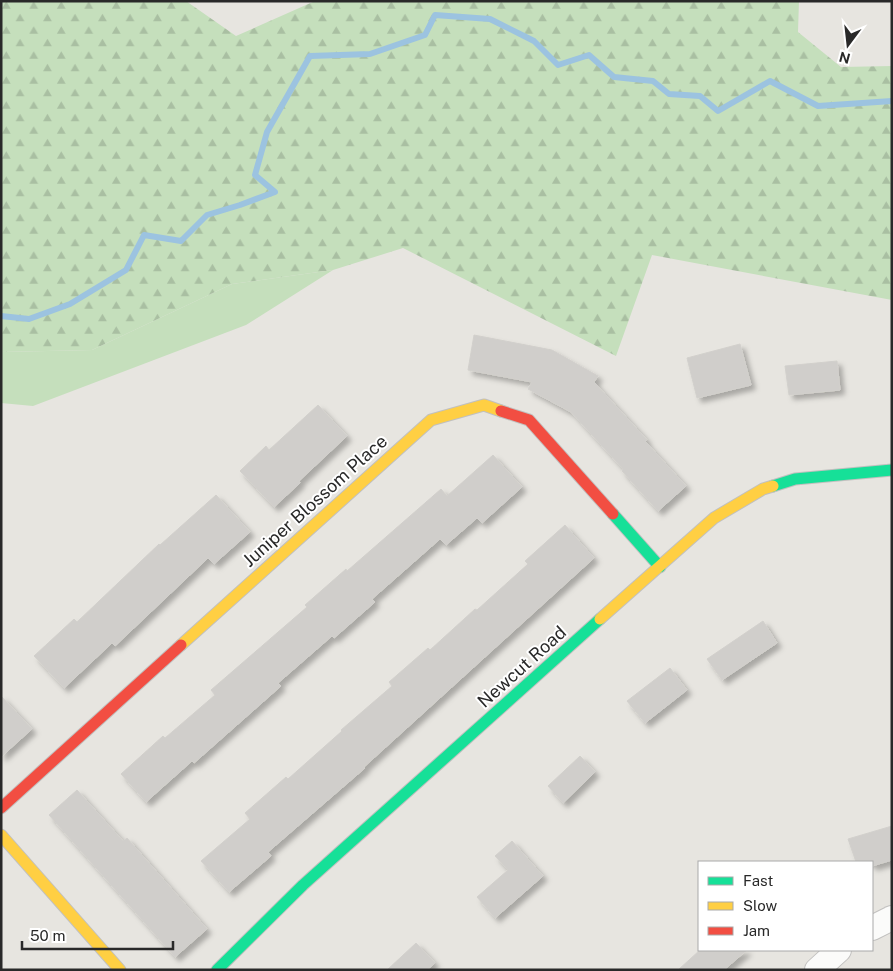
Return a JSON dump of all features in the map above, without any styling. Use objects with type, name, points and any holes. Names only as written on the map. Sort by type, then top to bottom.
[{"type":"street","name":"Juniper Blossom Place","points":[[1,808],[431,420],[484,405],[529,420],[660,567]]},
{"type":"street","name":"Newcut Road","points":[[217,970],[303,886],[714,518],[763,489],[795,479],[892,470]]},
{"type":"street","points":[[1,835],[120,970]]},
{"type":"street","points":[[873,928],[892,918]]},
{"type":"street","points":[[817,970],[838,951]]},
{"type":"green space","points":[[1,1],[186,1],[236,36],[315,1],[799,1],[798,32],[841,67],[892,66],[892,300],[652,255],[616,356],[403,248],[333,270],[232,284],[92,350],[1,352]]},
{"type":"green space","points":[[333,270],[246,325],[33,406],[1,403],[1,352],[92,350],[232,284]]},
{"type":"building","points":[[474,335],[552,350],[598,376],[594,382],[686,486],[658,511],[571,412],[528,389],[532,382],[468,370]]},
{"type":"building","points":[[740,344],[751,385],[697,398],[687,358]]},
{"type":"building","points":[[837,361],[840,390],[789,395],[785,366]]},
{"type":"building","points":[[318,405],[347,436],[274,507],[240,471],[266,446],[269,450]]},
{"type":"building","points":[[493,455],[522,487],[482,523],[477,518],[446,545],[440,539],[372,599],[375,602],[278,683],[281,686],[194,763],[192,761],[146,802],[121,774],[163,736],[165,738],[215,695],[211,690],[307,607],[305,605],[346,569],[347,571],[441,489],[447,496]]},
{"type":"building","points":[[216,495],[250,532],[214,564],[208,558],[115,646],[112,643],[64,688],[34,656],[74,619],[77,622],[159,544]]},
{"type":"building","points":[[565,525],[594,558],[365,768],[268,852],[271,856],[229,892],[201,861],[250,819],[245,813],[286,777],[288,779],[392,686],[389,682],[428,648],[430,650],[475,609],[477,610],[528,564],[525,561]]},
{"type":"building","points":[[763,621],[777,643],[722,680],[707,659]]},
{"type":"building","points":[[670,668],[687,690],[645,723],[627,701]]},
{"type":"building","points":[[1,696],[32,729],[1,757]]},
{"type":"building","points":[[580,756],[595,772],[563,803],[548,786]]},
{"type":"building","points":[[77,790],[123,841],[127,838],[207,929],[175,957],[49,815]]},
{"type":"building","points":[[892,826],[892,860],[873,866],[873,861],[856,861],[848,839]]},
{"type":"building","points":[[512,841],[543,876],[495,918],[477,897],[508,870],[495,856]]},
{"type":"building","points":[[416,943],[435,963],[427,970],[387,970]]},
{"type":"building","points":[[699,951],[746,951],[724,970],[678,970]]},
{"type":"waterway","points":[[1,316],[29,319],[70,304],[126,270],[144,235],[181,241],[207,215],[275,192],[255,175],[267,132],[310,56],[370,54],[425,35],[435,15],[490,19],[534,41],[558,65],[589,55],[614,77],[653,81],[669,94],[700,96],[718,111],[770,81],[818,106],[892,101]]},
{"type":"traffic: fast","points":[[773,486],[795,479],[892,470]]},
{"type":"traffic: fast","points":[[613,514],[660,567]]},
{"type":"traffic: fast","points":[[217,970],[303,885],[600,619]]},
{"type":"traffic: slow","points":[[181,645],[431,420],[484,405],[501,411]]},
{"type":"traffic: slow","points":[[600,619],[714,518],[763,489],[773,486]]},
{"type":"traffic: slow","points":[[1,835],[120,970]]},
{"type":"traffic: jam","points":[[501,411],[529,420],[613,514]]},
{"type":"traffic: jam","points":[[1,808],[181,645]]}]
